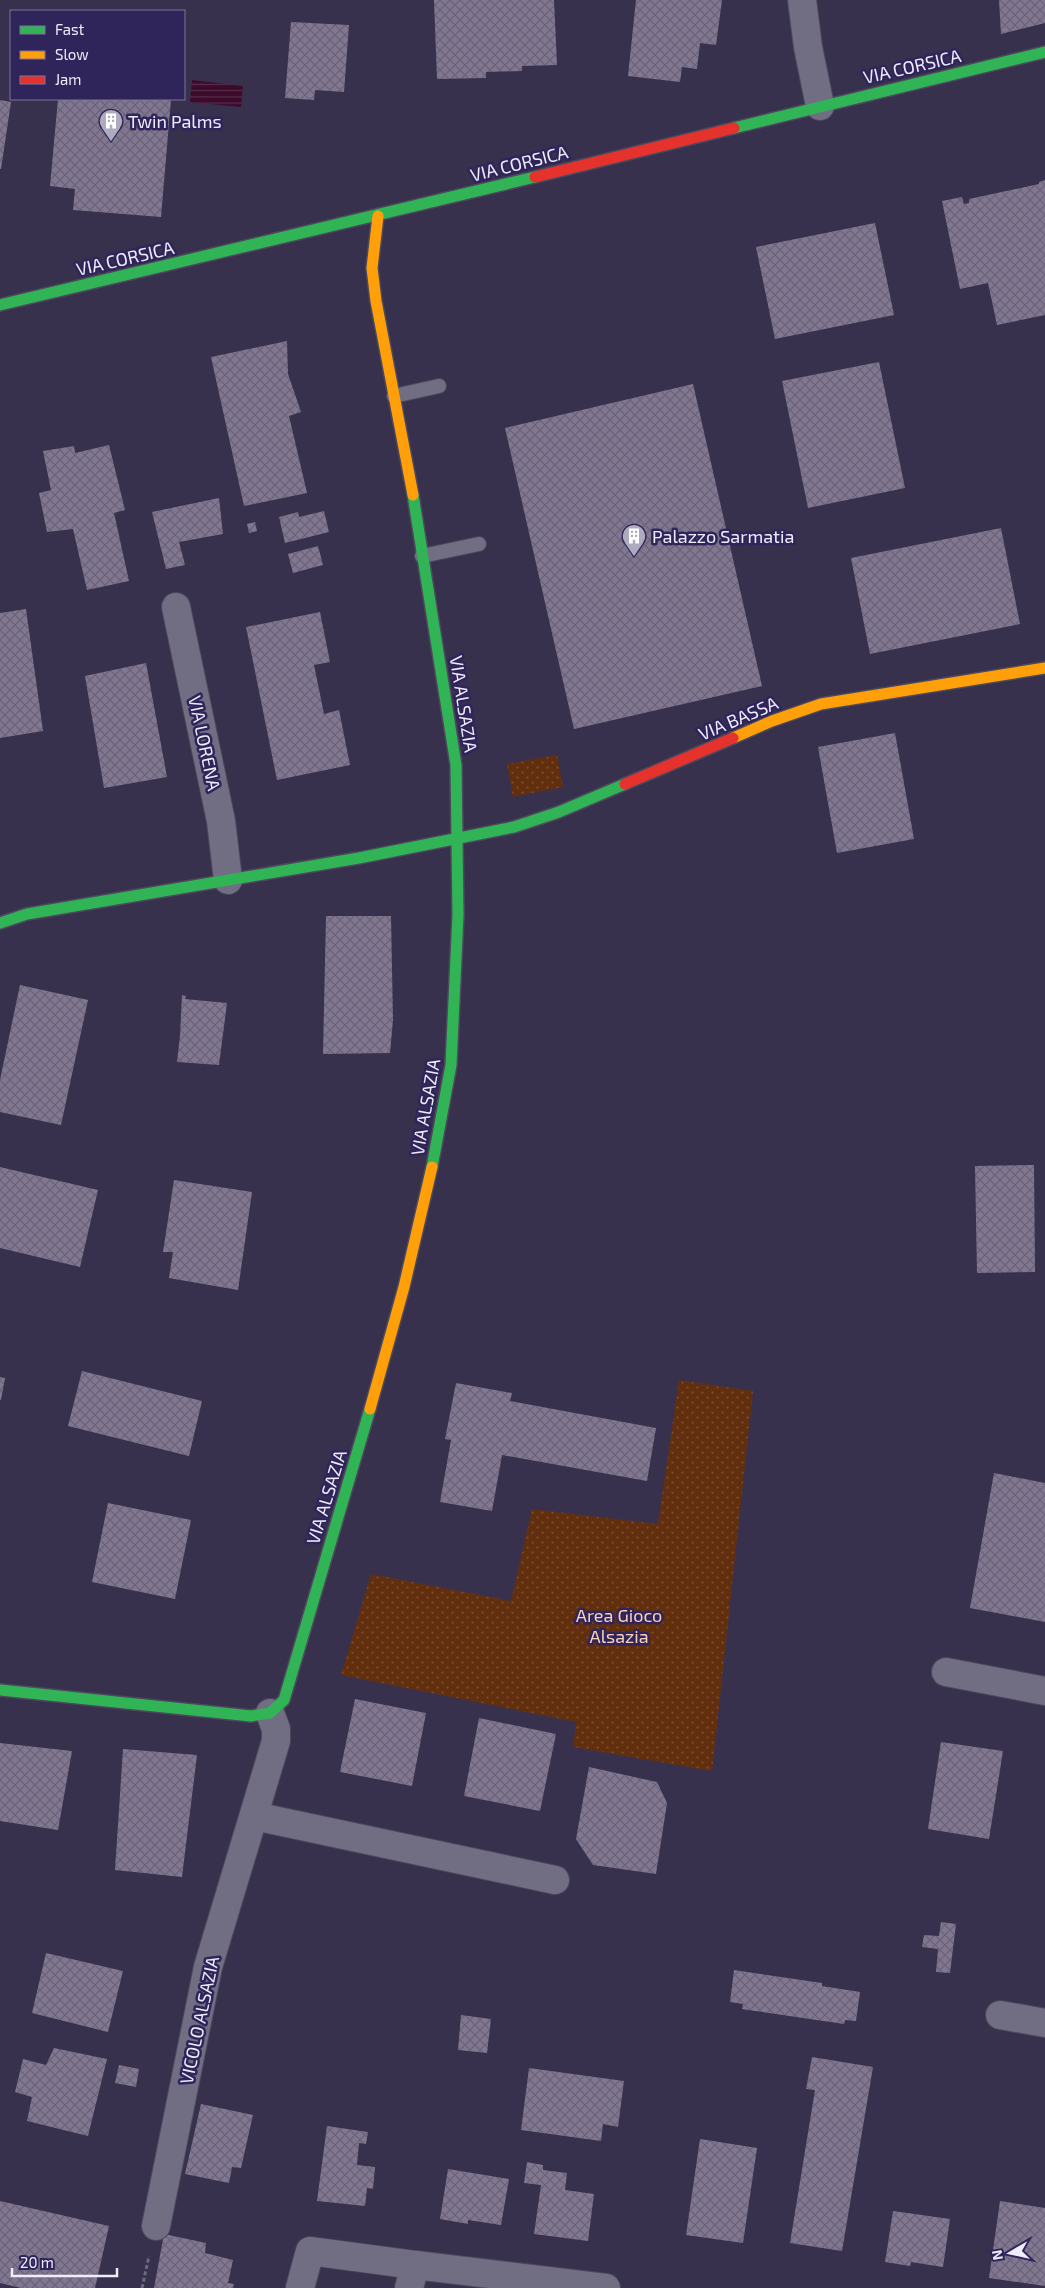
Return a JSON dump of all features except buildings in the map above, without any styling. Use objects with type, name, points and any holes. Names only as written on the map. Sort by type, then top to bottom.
[{"type":"street","points":[[802,0],[808,47],[820,106]]},
{"type":"street","name":"VIA CORSICA","points":[[0,305],[378,216],[1045,52]]},
{"type":"street","name":"VIA ALSAZIA","points":[[270,1712],[284,1700],[356,1461],[428,1192],[451,1065],[458,914],[456,765],[422,556],[394,396],[382,340],[372,268],[378,216]]},
{"type":"street","name":"VIA LORENA","points":[[176,607],[221,821],[228,880]]},
{"type":"street","name":"VIA BASSA","points":[[456,840],[514,827],[559,812],[772,721],[821,704],[1045,668]]},
{"type":"street","points":[[0,923],[14,916],[456,840]]},
{"type":"street","points":[[946,1672],[1045,1691]]},
{"type":"street","points":[[0,1690],[252,1716],[270,1712]]},
{"type":"street","name":"VICOLO ALSAZIA","points":[[156,2226],[208,1967],[276,1741],[276,1728],[270,1712]]},
{"type":"street","points":[[254,1816],[555,1880]]},
{"type":"street","points":[[1000,2015],[1045,2023]]},
{"type":"street","points":[[300,2288],[310,2252],[412,2276],[606,2288]]},
{"type":"lane","points":[[394,396],[439,386]]},
{"type":"lane","points":[[422,556],[479,544]]},
{"type":"green space","points":[[557,755],[563,787],[513,797],[507,764]]},
{"type":"green space","name":"Area Gioco Alsazia","points":[[679,1380],[753,1391],[712,1771],[573,1747],[576,1722],[341,1675],[371,1574],[511,1601],[532,1509],[658,1524]]},
{"type":"shaded area","points":[[192,80],[243,86],[241,107],[190,102]]},
{"type":"traffic: fast","points":[[734,128],[1045,52]]},
{"type":"traffic: fast","points":[[0,305],[535,177]]},
{"type":"traffic: fast","points":[[413,495],[456,765],[458,915],[451,1065],[432,1167]]},
{"type":"traffic: fast","points":[[0,923],[27,914],[359,858],[514,827],[559,812],[625,784]]},
{"type":"traffic: fast","points":[[0,1690],[251,1716],[270,1713],[284,1700],[370,1409]]},
{"type":"traffic: slow","points":[[378,216],[372,268],[376,301],[413,495]]},
{"type":"traffic: slow","points":[[733,738],[772,721],[821,704],[1045,668]]},
{"type":"traffic: slow","points":[[370,1409],[404,1287],[432,1167]]},
{"type":"traffic: jam","points":[[535,177],[734,128]]},
{"type":"traffic: jam","points":[[625,784],[733,738]]},
{"type":"place","name":"Twin Palms","points":[[111,142]]},
{"type":"place","name":"Palazzo Sarmatia","points":[[634,557]]}]
